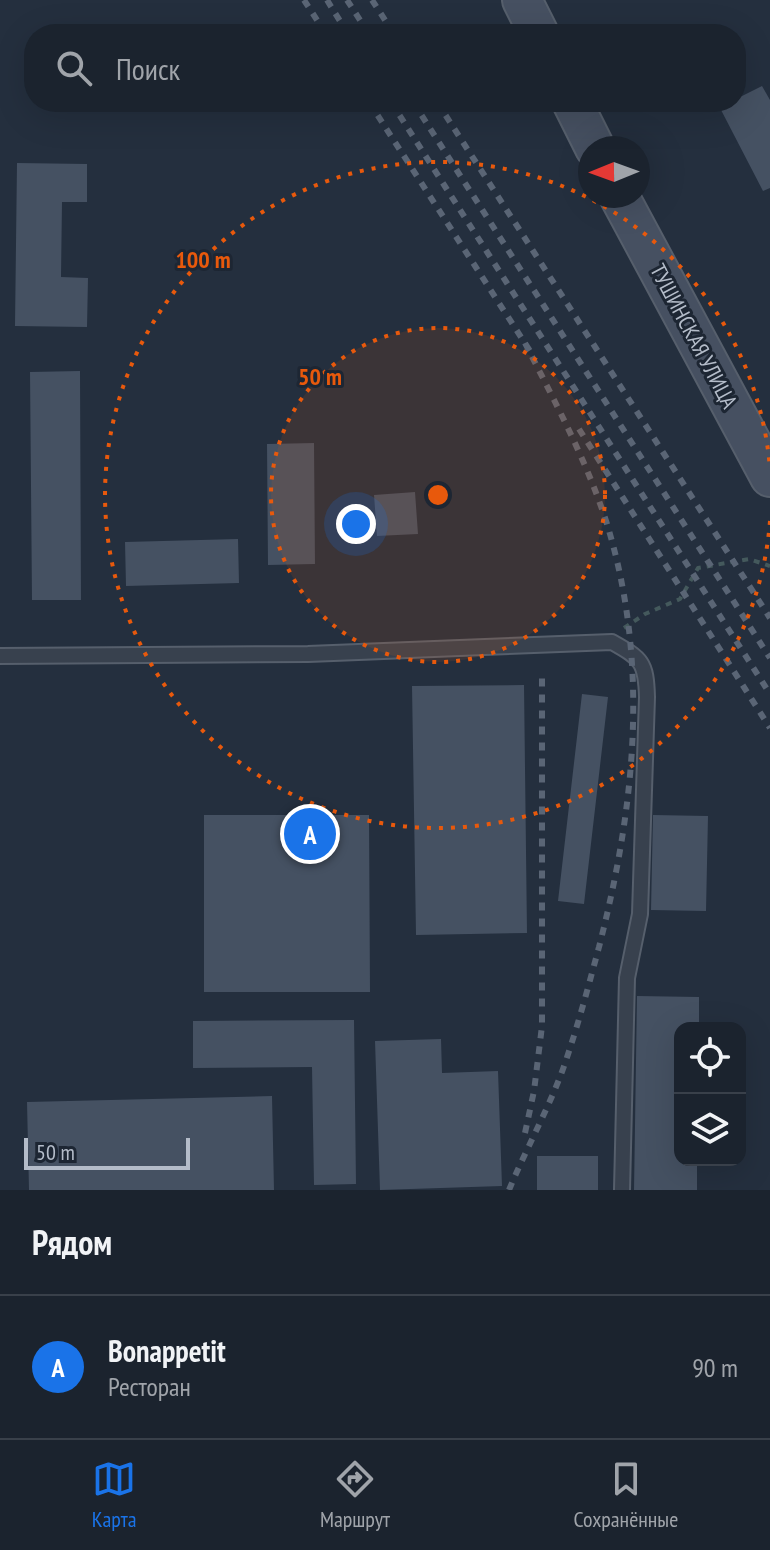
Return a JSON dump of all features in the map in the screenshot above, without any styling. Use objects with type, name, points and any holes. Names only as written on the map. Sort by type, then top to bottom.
[{"type":"main road","points":[[522,0],[534,24]]},
{"type":"main road","points":[[577,112],[589,136]]},
{"type":"main road","name":"ТУШИНСКАЯ УЛИЦА","points":[[625,208],[770,477]]},
{"type":"lane","points":[[0,656],[308,654],[612,642],[632,653],[646,669],[647,697],[640,914],[627,978],[622,1190]]},
{"type":"path","points":[[612,642],[629,623],[680,599],[698,568],[749,559],[770,566]]},
{"type":"building","points":[[762,86],[770,100],[770,188],[763,191],[722,112],[746,112],[746,94]]},
{"type":"building","points":[[17,163],[87,164],[87,202],[62,202],[61,277],[88,278],[87,327],[15,326]]},
{"type":"building","points":[[80,371],[81,600],[32,600],[30,372]]},
{"type":"building","points":[[314,443],[315,564],[268,565],[267,444]]},
{"type":"building","points":[[415,492],[418,534],[377,536],[374,495]]},
{"type":"building","points":[[238,539],[239,583],[126,586],[125,542]]},
{"type":"building","points":[[524,685],[527,933],[416,935],[412,686]]},
{"type":"building","points":[[582,694],[608,697],[584,904],[558,901]]},
{"type":"building","points":[[204,815],[369,815],[370,992],[204,992]]},
{"type":"building","points":[[653,815],[708,816],[706,911],[651,910]]},
{"type":"building","points":[[637,996],[699,997],[699,1022],[674,1022],[674,1166],[697,1166],[697,1190],[634,1190]]},
{"type":"building","points":[[354,1020],[356,1184],[314,1185],[312,1067],[193,1068],[193,1021]]},
{"type":"building","points":[[441,1039],[442,1073],[498,1071],[502,1186],[380,1190],[375,1041]]},
{"type":"building","points":[[272,1096],[274,1190],[29,1190],[27,1102]]},
{"type":"building","points":[[537,1156],[598,1156],[598,1190],[537,1190]]},
{"type":"railway","points":[[304,0],[320,24]]},
{"type":"railway","points":[[327,0],[342,24]]},
{"type":"railway","points":[[347,0],[363,24]]},
{"type":"railway","points":[[372,0],[388,24]]},
{"type":"railway","points":[[375,112],[530,351]]},
{"type":"railway","points":[[397,112],[770,694]]},
{"type":"railway","points":[[419,112],[770,658]]},
{"type":"railway","points":[[443,112],[770,618]]},
{"type":"railway","points":[[509,1190],[563,1069],[591,978],[621,842],[633,736],[629,629],[607,524],[580,455],[525,343]]},
{"type":"railway","points":[[579,429],[770,728]]},
{"type":"railway","points":[[525,1133],[542,1026],[542,677]]},
{"type":"place","name":"Bonappetit","points":[[310,834]]}]
